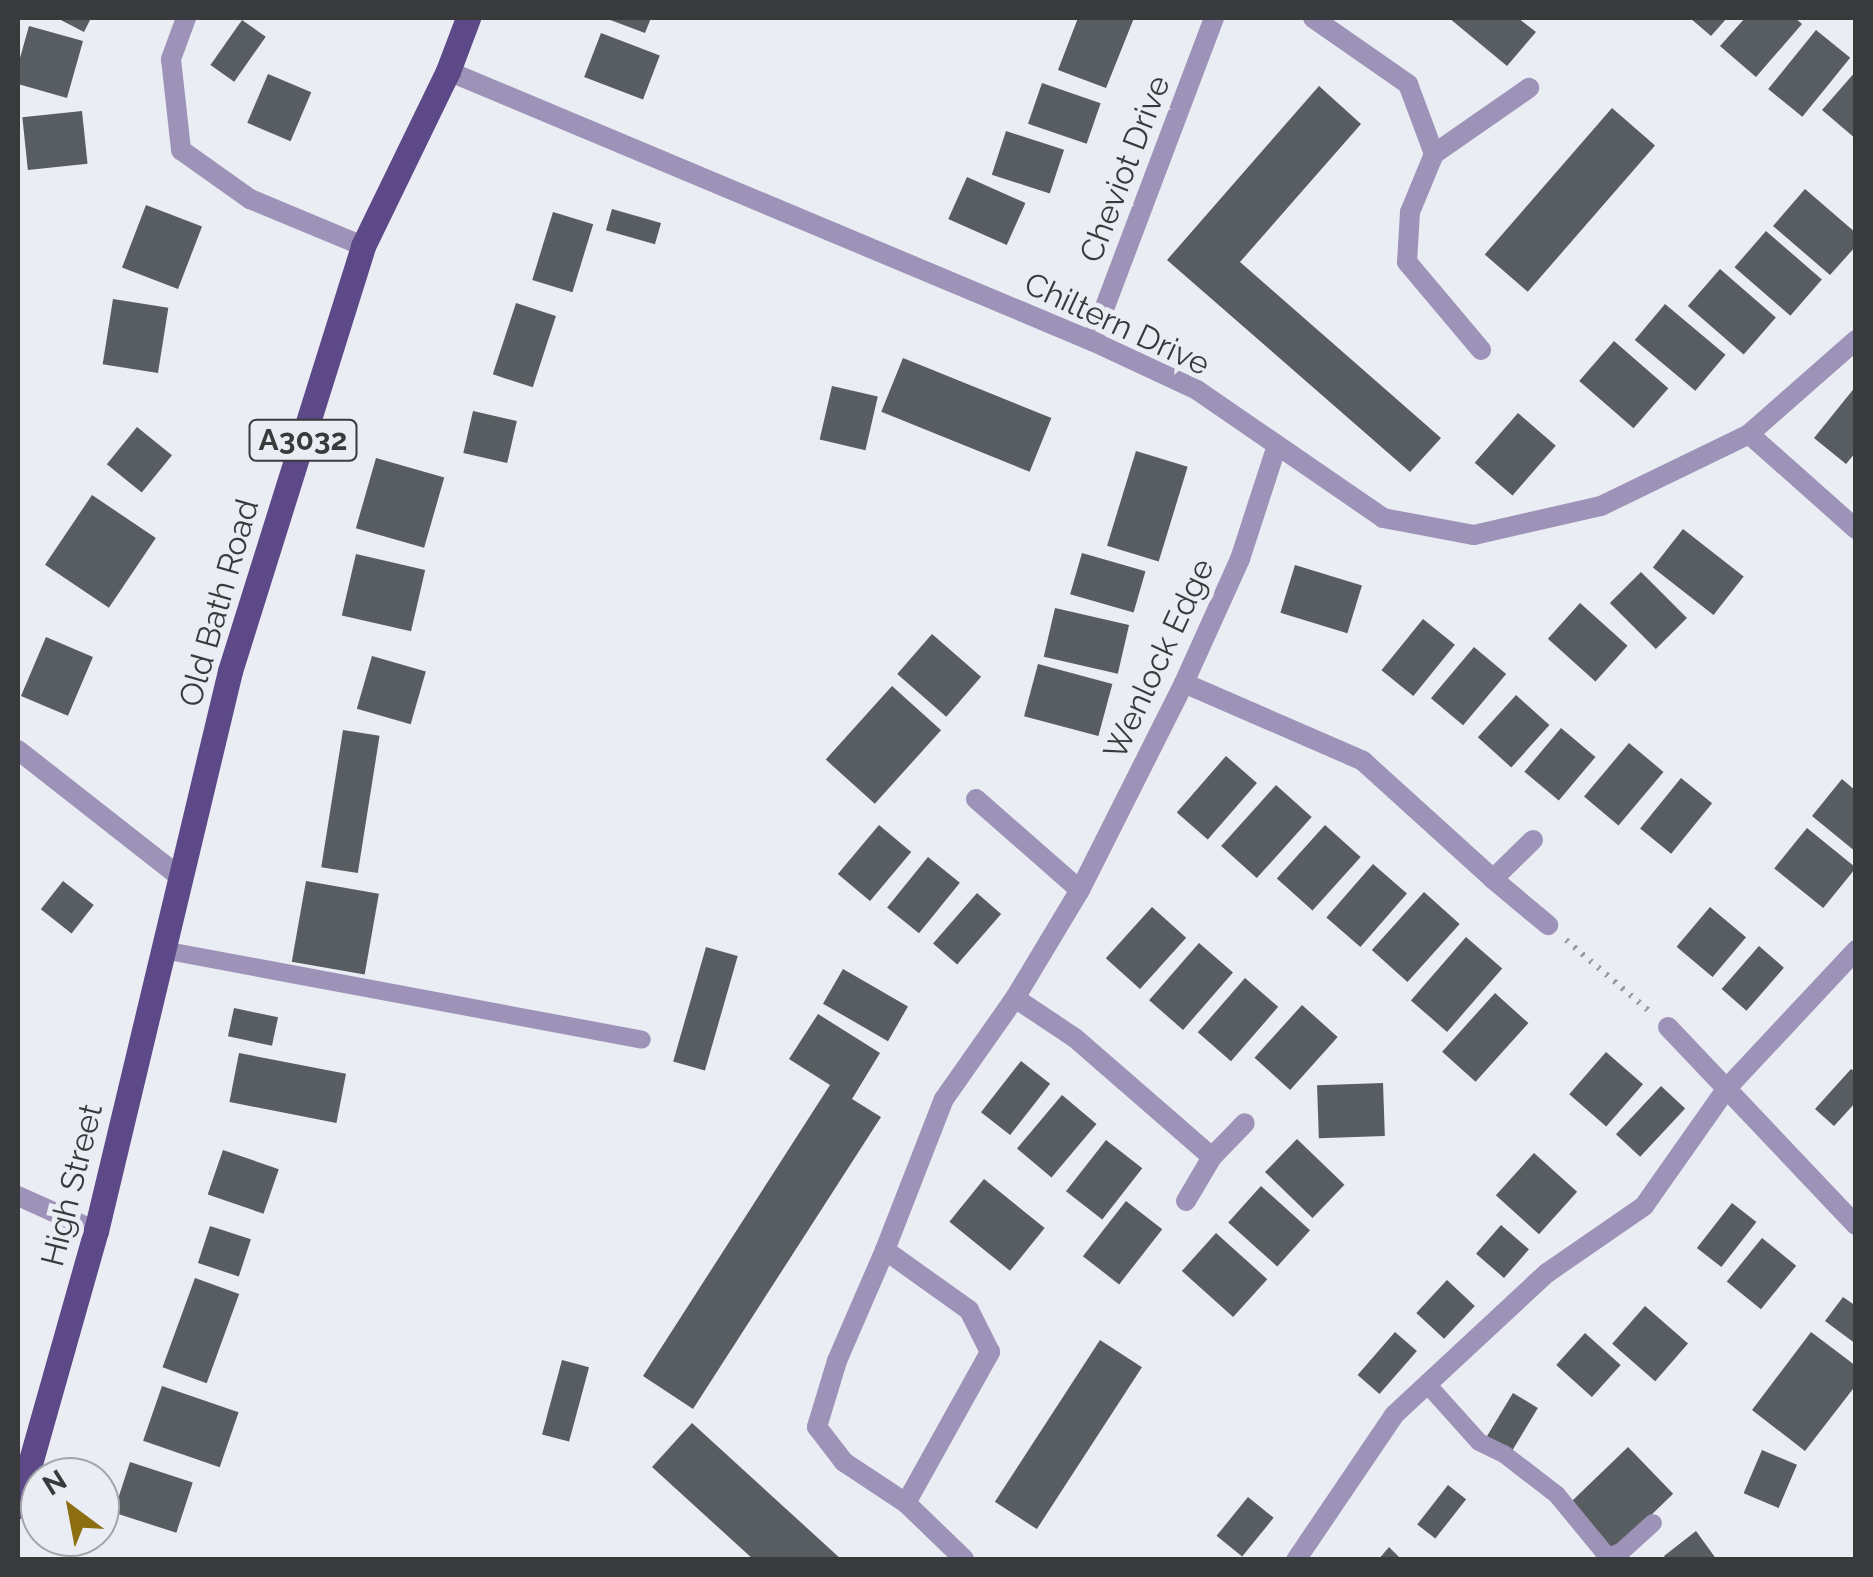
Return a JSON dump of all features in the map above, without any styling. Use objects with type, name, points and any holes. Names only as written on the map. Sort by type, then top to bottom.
[{"type":"main road","name":"Old Bath Road","points":[[180,877],[230,671],[363,246],[448,72],[468,18]]},
{"type":"main road","name":"High Street","points":[[18,1506],[96,1231],[180,877]]},
{"type":"street","points":[[186,18],[171,58],[181,150],[250,199],[363,246]]},
{"type":"street","name":"Cheviot Drive","points":[[1092,341],[1214,18]]},
{"type":"street","points":[[1312,18],[1408,84],[1434,154]]},
{"type":"street","name":"Chiltern Drive","points":[[448,72],[1092,341],[1197,390],[1383,518],[1474,536],[1601,506],[1749,434],[1856,340]]},
{"type":"street","points":[[1481,350],[1407,262],[1410,212],[1434,154],[1529,88]]},
{"type":"street","points":[[1749,434],[1856,530]]},
{"type":"street","name":"Wenlock Edge","points":[[964,1559],[906,1503],[844,1462],[817,1427],[837,1361],[944,1099],[1015,998],[1080,890],[1184,683],[1240,559],[1276,448]]},
{"type":"street","points":[[1184,683],[1363,762],[1548,925]]},
{"type":"street","points":[[18,750],[180,877]]},
{"type":"street","points":[[976,799],[1080,890]]},
{"type":"street","points":[[1493,878],[1533,840]]},
{"type":"street","points":[[1296,1560],[1394,1416],[1547,1273],[1644,1206],[1727,1088],[1856,950]]},
{"type":"street","points":[[1015,998],[1075,1038],[1212,1157]]},
{"type":"street","points":[[1668,1026],[1856,1225]]},
{"type":"street","points":[[1186,1201],[1212,1157],[1245,1122]]},
{"type":"street","points":[[18,1196],[96,1231]]},
{"type":"street","points":[[884,1250],[969,1310],[990,1352],[906,1503]]},
{"type":"lane","points":[[163,950],[642,1040]]},
{"type":"lane","points":[[1426,1384],[1479,1442],[1504,1454],[1556,1495],[1608,1557],[1621,1552],[1653,1523]]},
{"type":"path","points":[[1548,925],[1668,1026]]},
{"type":"building","points":[[57,18],[91,18],[84,32]]},
{"type":"building","points":[[605,18],[651,18],[645,33]]},
{"type":"building","points":[[1078,18],[1134,18],[1106,88],[1058,70]]},
{"type":"building","points":[[1449,18],[1518,18],[1536,32],[1507,66]]},
{"type":"building","points":[[1690,18],[1727,18],[1711,36]]},
{"type":"building","points":[[1745,18],[1795,18],[1802,24],[1756,77],[1720,46]]},
{"type":"building","points":[[242,20],[266,37],[234,82],[210,65]]},
{"type":"building","points":[[29,26],[83,41],[67,98],[18,84],[18,65]]},
{"type":"building","points":[[1816,30],[1850,58],[1802,117],[1768,89]]},
{"type":"building","points":[[601,33],[660,56],[643,99],[584,77]]},
{"type":"building","points":[[1856,71],[1856,139],[1822,110]]},
{"type":"building","points":[[268,74],[311,92],[291,141],[247,123]]},
{"type":"building","points":[[1042,83],[1101,103],[1087,144],[1028,124]]},
{"type":"building","points":[[1319,86],[1361,124],[1240,262],[1441,438],[1410,472],[1167,260]]},
{"type":"building","points":[[1612,108],[1655,145],[1528,292],[1485,254]]},
{"type":"building","points":[[82,111],[88,164],[28,170],[22,117]]},
{"type":"building","points":[[1006,131],[1064,150],[1050,194],[992,175]]},
{"type":"building","points":[[967,177],[1025,203],[1007,245],[948,219]]},
{"type":"building","points":[[1805,189],[1856,233],[1856,246],[1830,275],[1773,226]]},
{"type":"building","points":[[146,205],[202,227],[178,289],[122,268]]},
{"type":"building","points":[[612,209],[661,223],[655,244],[606,230]]},
{"type":"building","points":[[553,212],[593,224],[572,292],[532,280]]},
{"type":"building","points":[[1766,231],[1822,280],[1790,316],[1735,267]]},
{"type":"building","points":[[1720,269],[1776,318],[1744,355],[1688,306]]},
{"type":"building","points":[[113,299],[168,308],[158,373],[103,364]]},
{"type":"building","points":[[516,303],[556,316],[533,387],[493,374]]},
{"type":"building","points":[[1665,304],[1726,355],[1695,391],[1635,340]]},
{"type":"building","points":[[1614,341],[1668,388],[1634,428],[1579,381]]},
{"type":"building","points":[[903,358],[1051,418],[1030,472],[881,412]]},
{"type":"building","points":[[832,386],[878,397],[865,450],[820,440]]},
{"type":"building","points":[[1856,386],[1856,452],[1846,464],[1814,438]]},
{"type":"building","points":[[473,411],[517,421],[507,463],[463,453]]},
{"type":"building","points":[[1518,413],[1556,446],[1512,496],[1475,463]]},
{"type":"building","points":[[137,427],[172,455],[142,493],[107,464]]},
{"type":"building","points":[[1136,451],[1188,467],[1159,561],[1107,546]]},
{"type":"building","points":[[376,458],[444,478],[424,548],[356,528]]},
{"type":"building","points":[[92,495],[156,538],[109,608],[45,565]]},
{"type":"building","points":[[1683,529],[1744,576],[1714,615],[1653,568]]},
{"type":"building","points":[[1082,553],[1145,571],[1134,613],[1070,594]]},
{"type":"building","points":[[356,554],[425,570],[411,631],[342,615]]},
{"type":"building","points":[[1295,565],[1362,585],[1347,633],[1280,613]]},
{"type":"building","points":[[1641,572],[1687,618],[1656,649],[1610,603]]},
{"type":"building","points":[[1580,603],[1628,646],[1595,681],[1548,639]]},
{"type":"building","points":[[1055,608],[1129,625],[1118,674],[1044,657]]},
{"type":"building","points":[[1423,619],[1455,645],[1413,696],[1381,670]]},
{"type":"building","points":[[932,634],[981,677],[946,717],[897,674]]},
{"type":"building","points":[[46,637],[93,657],[68,716],[21,696]]},
{"type":"building","points":[[1474,647],[1506,674],[1463,725],[1431,698]]},
{"type":"building","points":[[372,656],[426,671],[411,724],[357,709]]},
{"type":"building","points":[[1038,664],[1112,684],[1098,736],[1024,716]]},
{"type":"building","points":[[892,686],[941,730],[875,804],[826,760]]},
{"type":"building","points":[[1516,695],[1549,725],[1511,767],[1478,737]]},
{"type":"building","points":[[1561,728],[1595,757],[1559,801],[1524,772]]},
{"type":"building","points":[[343,730],[380,736],[358,873],[321,867]]},
{"type":"building","points":[[1629,743],[1663,772],[1618,826],[1584,797]]},
{"type":"building","points":[[1226,756],[1257,783],[1208,840],[1177,813]]},
{"type":"building","points":[[1681,778],[1712,803],[1671,854],[1640,829]]},
{"type":"building","points":[[1842,779],[1856,791],[1856,852],[1812,816]]},
{"type":"building","points":[[1276,785],[1312,817],[1257,878],[1221,846]]},
{"type":"building","points":[[879,825],[911,852],[870,901],[838,874]]},
{"type":"building","points":[[1325,825],[1361,857],[1312,911],[1277,879]]},
{"type":"building","points":[[1807,828],[1856,868],[1823,908],[1774,868]]},
{"type":"building","points":[[928,857],[960,883],[919,933],[887,908]]},
{"type":"building","points":[[1373,864],[1407,894],[1360,947],[1326,918]]},
{"type":"building","points":[[63,881],[94,905],[72,933],[41,909]]},
{"type":"building","points":[[306,881],[379,894],[365,975],[292,962]]},
{"type":"building","points":[[1424,892],[1460,924],[1407,982],[1372,950]]},
{"type":"building","points":[[977,893],[1001,914],[957,965],[933,944]]},
{"type":"building","points":[[1152,907],[1186,938],[1140,989],[1106,958]]},
{"type":"building","points":[[1710,907],[1746,937],[1713,977],[1677,947]]},
{"type":"building","points":[[1466,937],[1502,968],[1447,1032],[1411,1000]]},
{"type":"building","points":[[1199,943],[1233,973],[1183,1030],[1149,1000]]},
{"type":"building","points":[[1759,946],[1784,968],[1747,1011],[1722,989]]},
{"type":"building","points":[[706,947],[738,956],[705,1070],[673,1061]]},
{"type":"building","points":[[843,969],[908,1006],[888,1041],[823,1004]]},
{"type":"building","points":[[1245,978],[1278,1007],[1231,1061],[1198,1032]]},
{"type":"building","points":[[1495,993],[1528,1023],[1476,1082],[1442,1052]]},
{"type":"building","points":[[1302,1005],[1338,1037],[1290,1090],[1254,1058]]},
{"type":"building","points":[[234,1008],[278,1017],[272,1046],[228,1036]]},
{"type":"building","points":[[818,1014],[880,1053],[852,1099],[881,1117],[693,1409],[643,1376],[830,1085],[789,1059]]},
{"type":"building","points":[[1606,1052],[1643,1084],[1606,1126],[1569,1094]]},
{"type":"building","points":[[239,1053],[346,1074],[336,1123],[229,1102]]},
{"type":"building","points":[[1021,1061],[1050,1084],[1010,1135],[981,1112]]},
{"type":"building","points":[[1851,1069],[1856,1072],[1856,1102],[1834,1126],[1815,1109]]},
{"type":"building","points":[[1383,1083],[1385,1136],[1319,1138],[1317,1085]]},
{"type":"building","points":[[1661,1086],[1685,1109],[1640,1157],[1616,1134]]},
{"type":"building","points":[[1062,1095],[1096,1124],[1051,1178],[1017,1149]]},
{"type":"building","points":[[1297,1139],[1344,1185],[1313,1218],[1265,1172]]},
{"type":"building","points":[[1106,1140],[1142,1168],[1102,1220],[1066,1191]]},
{"type":"building","points":[[223,1150],[279,1169],[263,1214],[208,1194]]},
{"type":"building","points":[[1534,1153],[1577,1192],[1539,1234],[1496,1195]]},
{"type":"building","points":[[984,1179],[1045,1228],[1010,1271],[949,1222]]},
{"type":"building","points":[[1261,1186],[1310,1230],[1277,1267],[1228,1222]]},
{"type":"building","points":[[1126,1201],[1162,1229],[1119,1284],[1083,1256]]},
{"type":"building","points":[[1732,1203],[1756,1222],[1721,1267],[1697,1248]]},
{"type":"building","points":[[1501,1225],[1529,1249],[1504,1278],[1476,1254]]},
{"type":"building","points":[[210,1226],[251,1239],[239,1276],[198,1263]]},
{"type":"building","points":[[1216,1233],[1267,1279],[1233,1317],[1182,1271]]},
{"type":"building","points":[[1762,1238],[1796,1266],[1761,1309],[1727,1282]]},
{"type":"building","points":[[195,1278],[239,1294],[207,1383],[163,1367]]},
{"type":"building","points":[[1447,1280],[1475,1306],[1444,1339],[1416,1313]]},
{"type":"building","points":[[1843,1297],[1856,1306],[1856,1344],[1825,1321]]},
{"type":"building","points":[[1645,1306],[1688,1343],[1655,1381],[1612,1344]]},
{"type":"building","points":[[1395,1332],[1417,1351],[1379,1394],[1358,1375]]},
{"type":"building","points":[[1811,1332],[1856,1366],[1856,1385],[1805,1451],[1752,1410]]},
{"type":"building","points":[[1585,1333],[1621,1365],[1592,1397],[1556,1365]]},
{"type":"building","points":[[1100,1340],[1142,1367],[1037,1529],[995,1502]]},
{"type":"building","points":[[562,1360],[589,1367],[569,1442],[542,1434]]},
{"type":"building","points":[[162,1386],[239,1412],[220,1467],[143,1441]]},
{"type":"building","points":[[1513,1393],[1538,1408],[1511,1453],[1486,1438]]},
{"type":"building","points":[[692,1423],[842,1560],[754,1560],[652,1467]]},
{"type":"building","points":[[1628,1447],[1673,1494],[1613,1552],[1568,1505]]},
{"type":"building","points":[[1762,1450],[1797,1465],[1779,1508],[1744,1493]]},
{"type":"building","points":[[130,1462],[193,1482],[176,1533],[120,1514],[120,1493]]},
{"type":"building","points":[[1448,1485],[1466,1499],[1435,1539],[1417,1524]]},
{"type":"building","points":[[1248,1497],[1274,1518],[1242,1557],[1217,1536]]},
{"type":"building","points":[[1696,1531],[1717,1560],[1667,1560],[1664,1556]]},
{"type":"building","points":[[1389,1547],[1402,1560],[1378,1560]]}]
